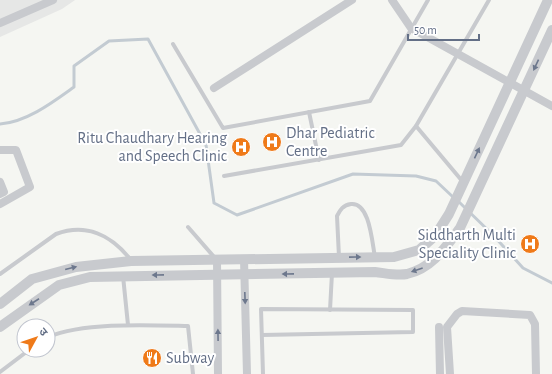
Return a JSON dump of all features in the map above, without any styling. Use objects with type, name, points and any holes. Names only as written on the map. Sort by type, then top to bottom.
[{"type":"street","points":[[0,23],[53,0]]},
{"type":"street","points":[[214,88],[352,0]]},
{"type":"street","points":[[392,0],[411,28],[552,106]]},
{"type":"street","points":[[0,304],[32,279],[76,267],[131,261],[375,257],[394,256],[419,250],[435,236],[449,214],[548,0]]},
{"type":"street","points":[[0,327],[27,306],[59,285],[90,277],[332,273],[406,274],[423,268],[441,254],[462,223],[552,30]]},
{"type":"street","points":[[0,150],[16,150],[30,187],[0,204]]},
{"type":"street","points":[[0,182],[4,192],[0,194]]},
{"type":"street","points":[[244,259],[247,374]]},
{"type":"street","points":[[216,260],[218,374]]},
{"type":"street","points":[[450,374],[447,327],[452,318],[462,311],[530,315],[535,324],[536,374]]},
{"type":"street","points":[[439,327],[440,374]]},
{"type":"lane","points":[[173,44],[223,128],[370,101],[428,0]]},
{"type":"lane","points":[[224,176],[401,146],[416,126],[489,0]]},
{"type":"lane","points":[[309,112],[319,160]]},
{"type":"lane","points":[[416,126],[462,186]]},
{"type":"lane","points":[[339,258],[338,216],[340,210],[345,206],[352,204],[360,206],[366,214],[375,257]]},
{"type":"lane","points":[[188,227],[216,260]]},
{"type":"lane","points":[[0,274],[56,234],[65,231],[94,232],[109,238],[119,246],[131,261]]},
{"type":"lane","points":[[330,310],[332,273]]},
{"type":"lane","points":[[123,276],[128,325]]},
{"type":"lane","points":[[262,335],[413,332],[413,310],[262,310],[262,335],[263,374]]},
{"type":"lane","points":[[56,334],[62,332],[128,325],[188,326],[193,374]]},
{"type":"lane","points":[[0,372],[19,358]]},
{"type":"shaded area","points":[[0,0],[75,0],[62,9],[0,37]]},
{"type":"waterway","points":[[0,124],[30,115],[48,105],[74,87],[74,66],[109,41],[148,39],[206,145],[214,203],[237,215],[353,174],[416,176],[436,181],[453,197]]},
{"type":"waterway","points":[[458,201],[493,235],[523,268],[552,283]]},
{"type":"place","name":"Dhar Pediatric Centre","points":[[272,142]]},
{"type":"place","name":"Ritu Chaudhary Hearing and Speech Clinic","points":[[241,147]]},
{"type":"place","name":"Siddharth Multi Speciality Clinic","points":[[530,244]]},
{"type":"place","name":"Subway","points":[[152,358]]}]
